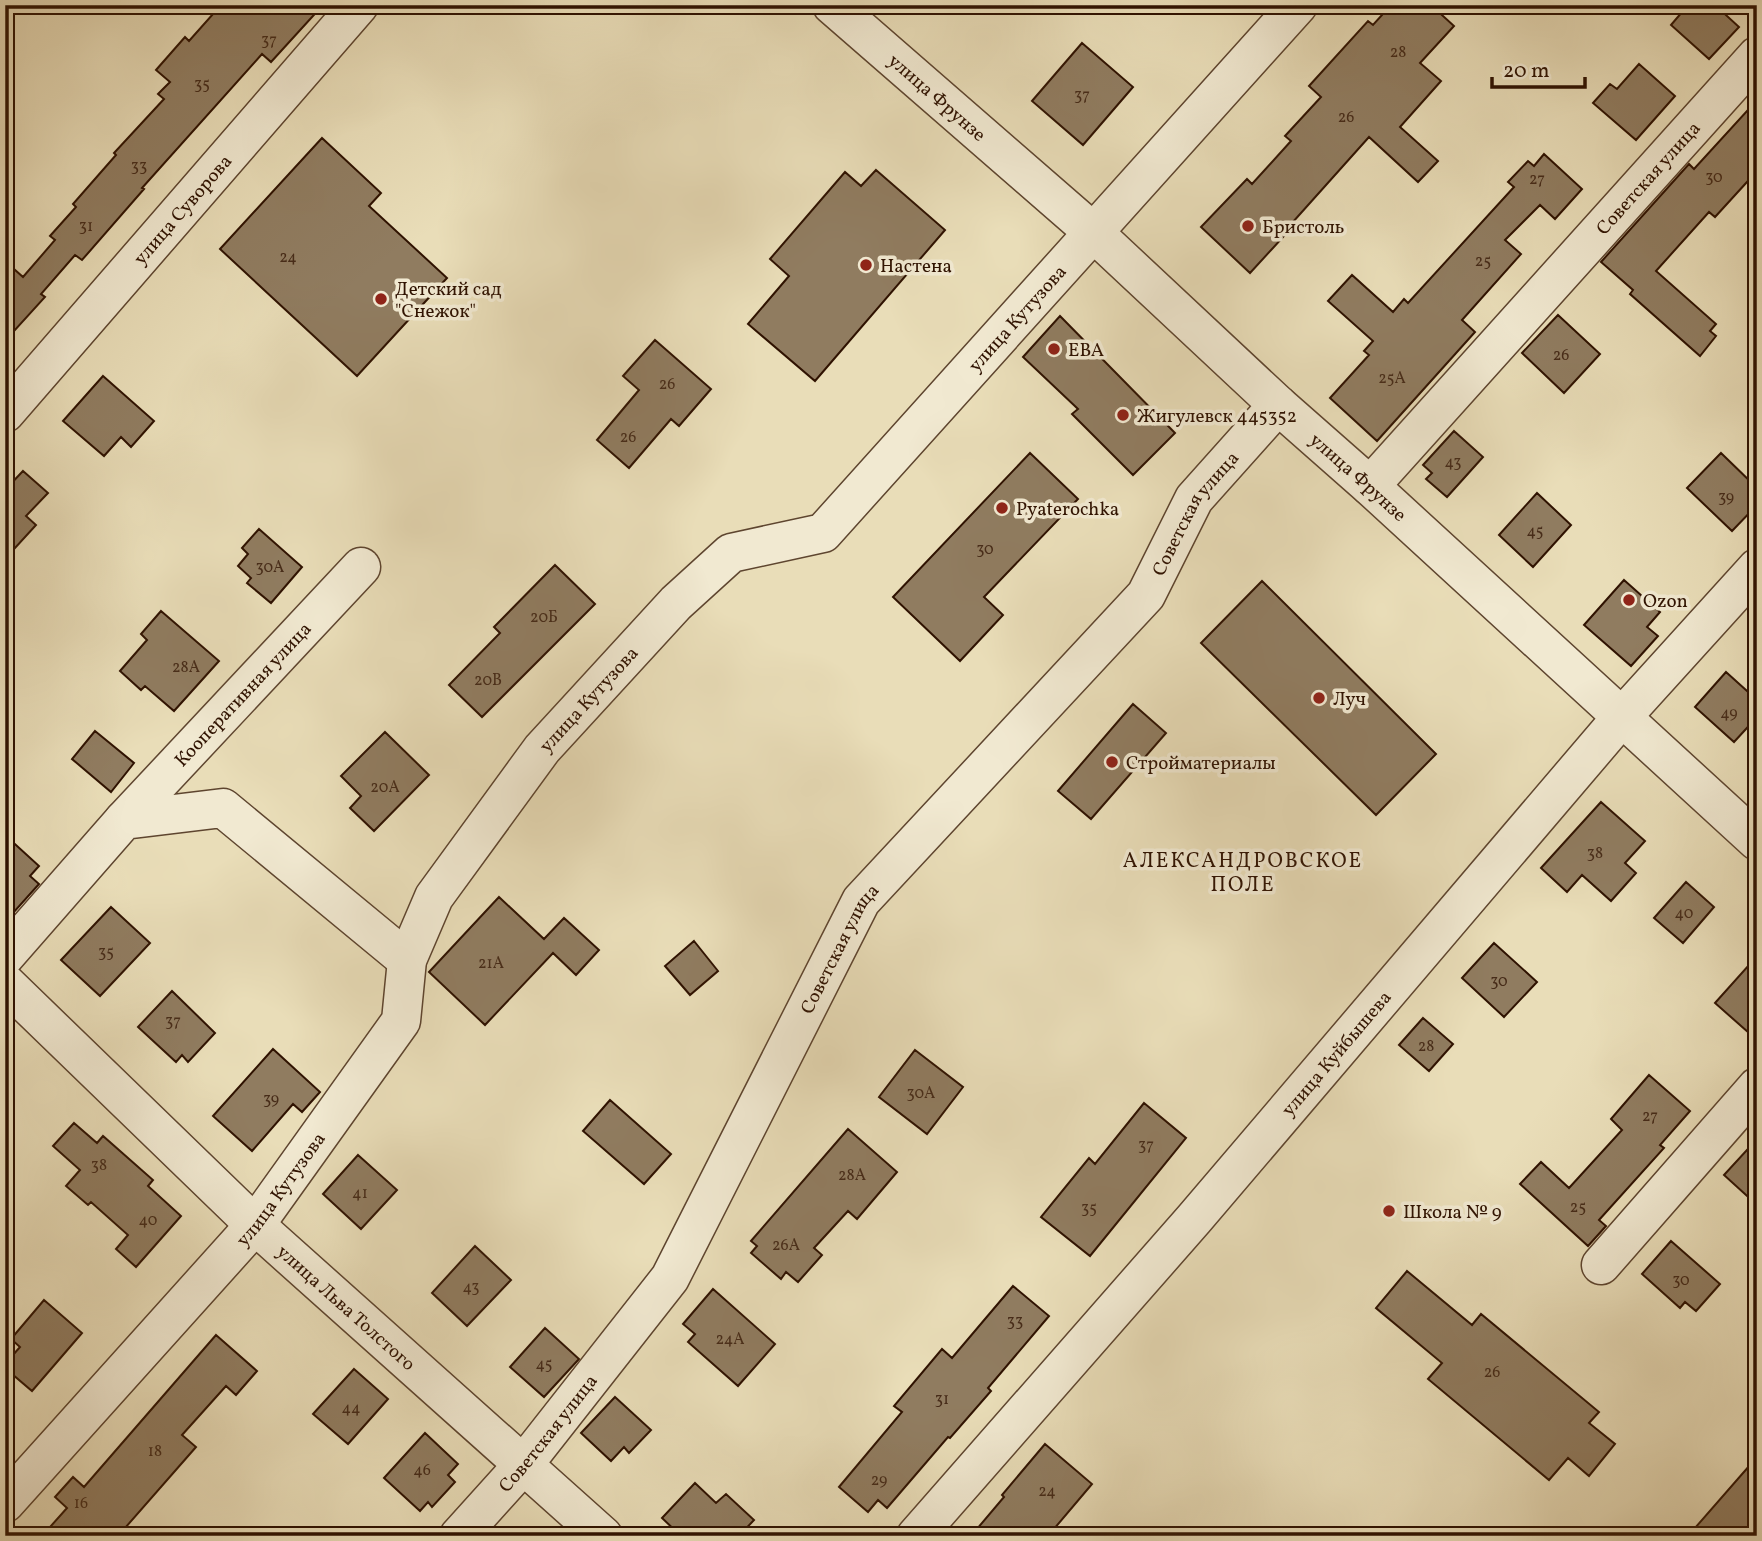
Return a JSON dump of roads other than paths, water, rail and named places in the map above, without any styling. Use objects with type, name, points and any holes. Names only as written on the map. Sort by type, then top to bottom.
[{"type":"street","name":"улица Суворова","points":[[5,413],[359,5]]},
{"type":"street","name":"улица Фрунзе","points":[[832,5],[1094,233],[1278,405],[1757,841]]},
{"type":"street","name":"улица Кутузова","points":[[5,1503],[255,1225],[401,1021],[407,960],[434,897],[542,749],[677,603],[731,553],[823,533],[1298,5]]},
{"type":"street","name":"Советская улица","points":[[1370,486],[1757,56]]},
{"type":"street","name":"Советская улица","points":[[459,1536],[523,1465],[670,1278],[861,901],[1146,595],[1194,499],[1278,405]]},
{"type":"street","name":"Кооперативная улица","points":[[5,956],[124,820],[361,567]]},
{"type":"street","name":"улица Куйбышева","points":[[916,1536],[1194,1219],[1621,718],[1757,568]]},
{"type":"street","points":[[124,820],[223,808],[407,960]]},
{"type":"street","name":"улица Льва Толстого","points":[[5,983],[255,1225],[603,1536]]},
{"type":"street","points":[[1601,1265],[1757,1087]]},
{"type":"place","name":"Бристоль","points":[[1248,226]]},
{"type":"place","name":"Настена","points":[[866,265]]},
{"type":"place","name":"Детский сад \"Снежок\"","points":[[381,299]]},
{"type":"place","name":"ЕВА","points":[[1054,349]]},
{"type":"place","name":"Жигулевск 445352","points":[[1123,415]]},
{"type":"place","name":"Pyaterochka","points":[[1002,508]]},
{"type":"place","name":"Ozon","points":[[1629,600]]},
{"type":"place","name":"Луч","points":[[1319,698]]},
{"type":"place","name":"Стройматериалы","points":[[1112,762]]},
{"type":"place","name":"Школа № 9","points":[[1389,1211]]},
{"type":"district","name":"АЛЕКСАНДРОВСКОЕ ПОЛЕ","points":[[1243,872]]}]
